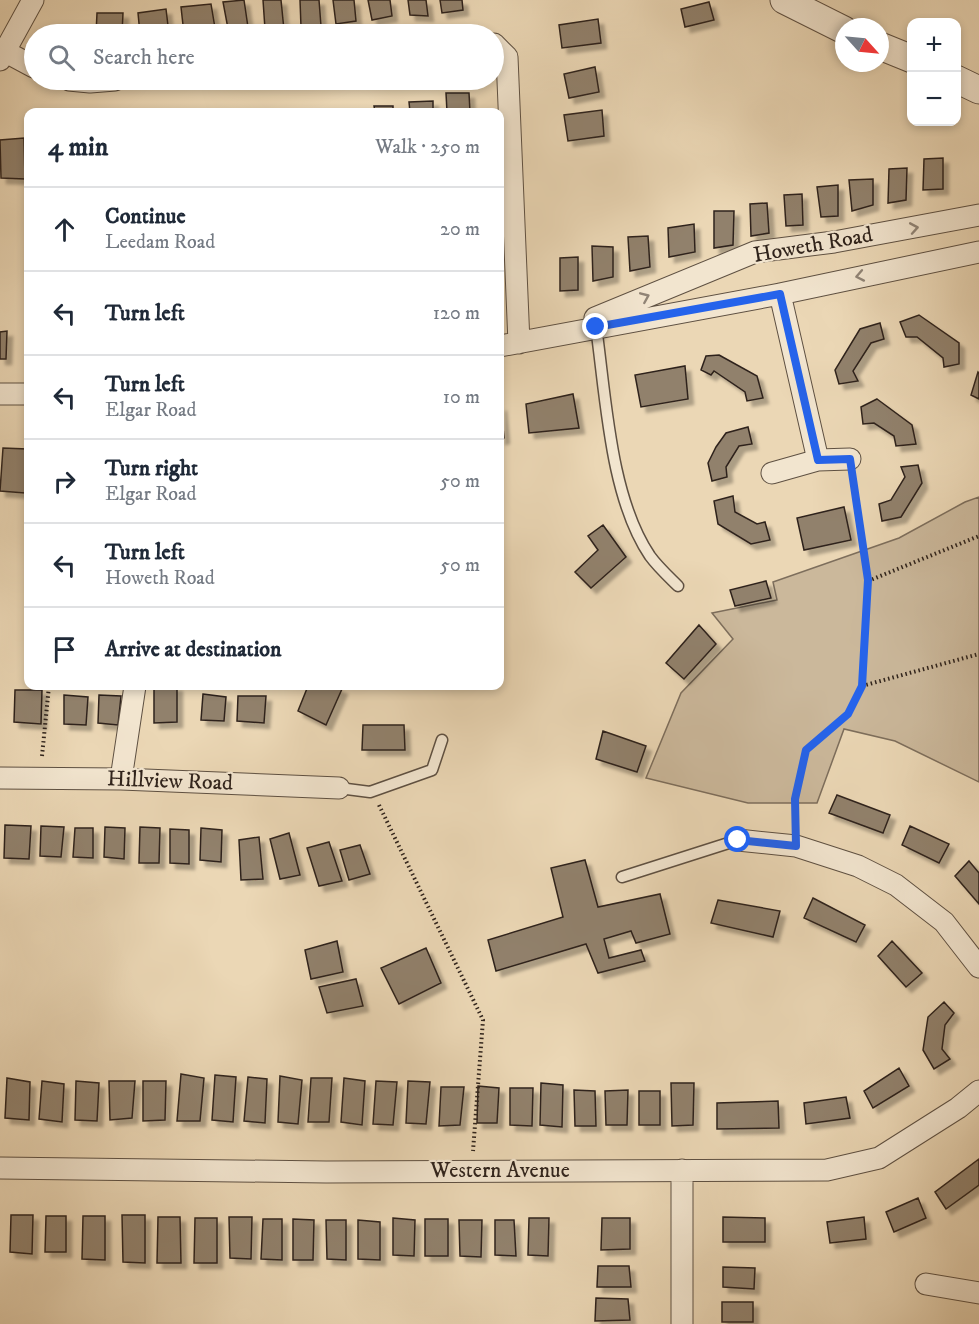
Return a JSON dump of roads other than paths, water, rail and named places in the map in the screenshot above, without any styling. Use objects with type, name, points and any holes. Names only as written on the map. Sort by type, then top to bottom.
[{"type":"street","points":[[24,63],[3,56],[33,0]]},
{"type":"street","points":[[784,0],[835,26]]},
{"type":"street","points":[[889,50],[907,58]]},
{"type":"street","points":[[504,54],[507,57],[509,344]]},
{"type":"street","points":[[961,81],[979,90]]},
{"type":"street","name":"Howeth Road","points":[[553,336],[755,252],[834,242],[979,215]]},
{"type":"street","name":"Howeth Road","points":[[509,344],[977,256]]},
{"type":"street","points":[[780,294],[818,460]]},
{"type":"street","points":[[0,394],[24,394]]},
{"type":"street","points":[[772,473],[818,460],[850,459]]},
{"type":"street","points":[[121,779],[134,690]]},
{"type":"street","name":"Hillview Road","points":[[0,778],[121,779],[339,788]]},
{"type":"street","points":[[738,840],[796,846],[858,866],[896,885],[944,922],[979,967]]},
{"type":"street","name":"Western Avenue","points":[[0,1168],[302,1172],[826,1170],[879,1158],[958,1108],[979,1091]]},
{"type":"street","points":[[682,1170],[682,1324]]},
{"type":"street","points":[[926,1284],[979,1293]]},
{"type":"lane","points":[[596,327],[620,484],[630,514],[650,556],[678,586]]},
{"type":"lane","points":[[339,788],[370,792],[432,770],[442,740]]},
{"type":"lane","points":[[622,877],[699,854],[728,841],[738,840]]}]
